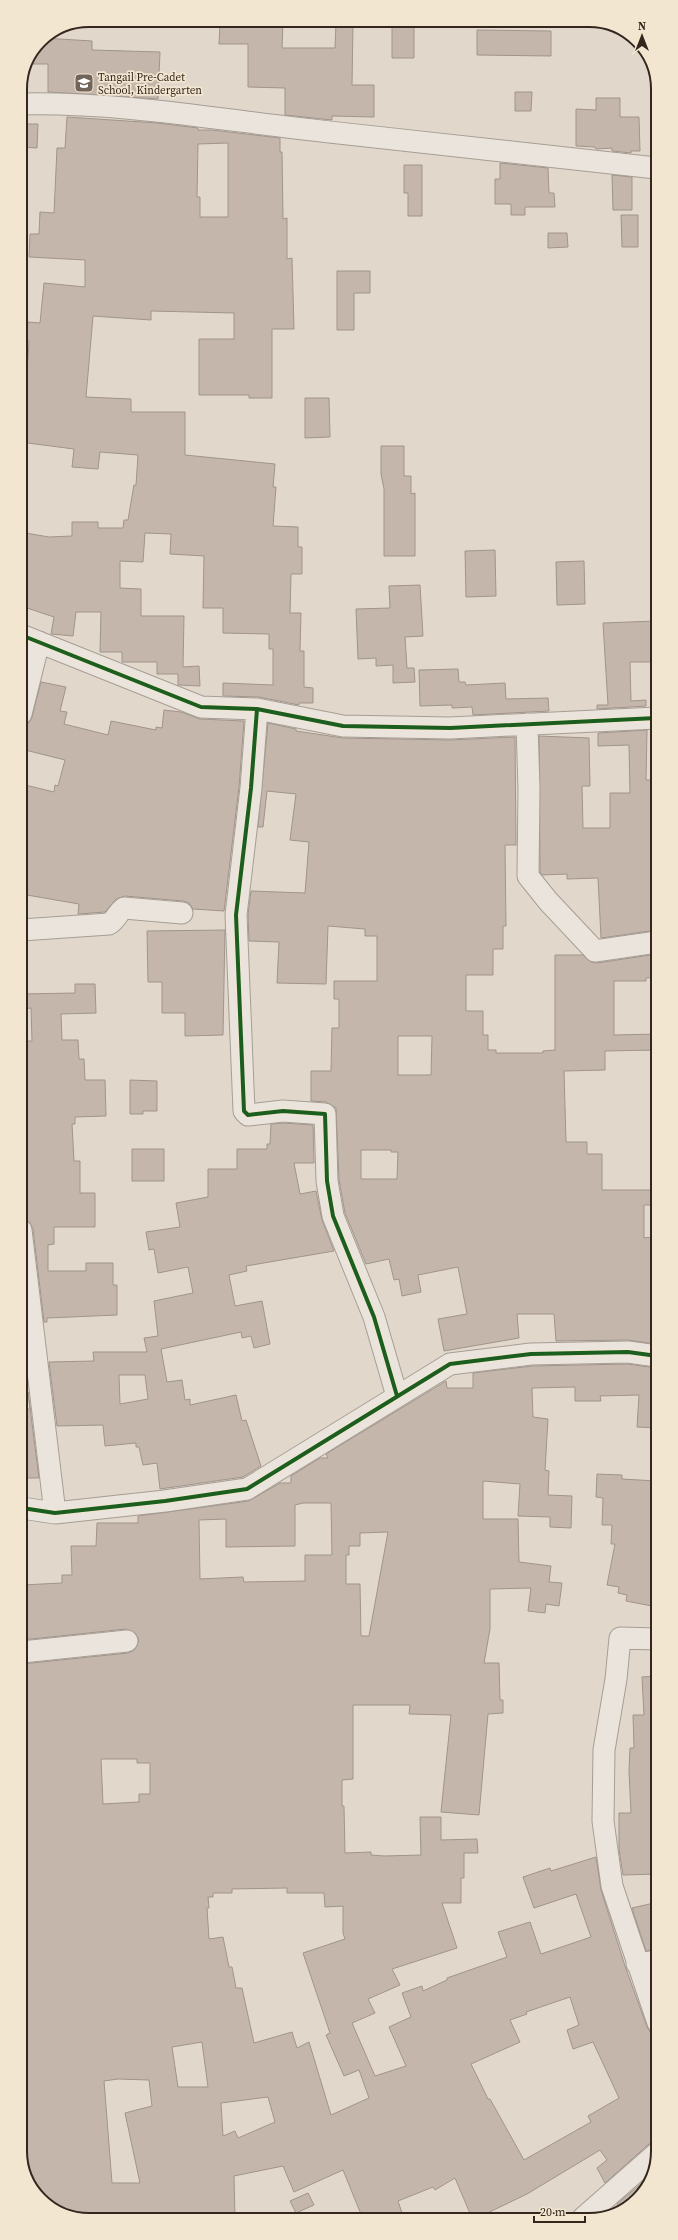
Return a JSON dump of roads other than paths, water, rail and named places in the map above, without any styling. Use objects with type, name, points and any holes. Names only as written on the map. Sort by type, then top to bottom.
[{"type":"street","points":[[27,104],[65,103],[134,108],[303,129],[651,167]]},
{"type":"street","points":[[27,663],[30,638],[201,707],[257,709],[343,726],[450,728],[651,718]]},
{"type":"street","points":[[257,709],[251,788],[236,915],[244,1110],[248,1115],[283,1110],[325,1114],[327,1181],[333,1216],[374,1317],[397,1396]]},
{"type":"street","points":[[527,724],[530,789],[528,876],[548,901],[595,950],[651,943]]},
{"type":"street","points":[[27,930],[109,924],[116,920],[120,911],[124,908],[182,913]]},
{"type":"street","points":[[27,1280],[55,1513]]},
{"type":"street","points":[[27,1509],[55,1513],[165,1501],[247,1489],[450,1364],[530,1354],[628,1352],[651,1355]]},
{"type":"street","points":[[651,1639],[620,1638],[616,1679],[604,1750],[603,1821],[612,1886],[651,2003]]},
{"type":"street","points":[[27,1651],[127,1641]]},
{"type":"street","points":[[637,1964],[651,1962]]},
{"type":"street","points":[[589,2213],[650,2159]]},
{"type":"place","name":"Tangail Pre-Cadet School, Kindergarten","points":[[84,83]]}]
